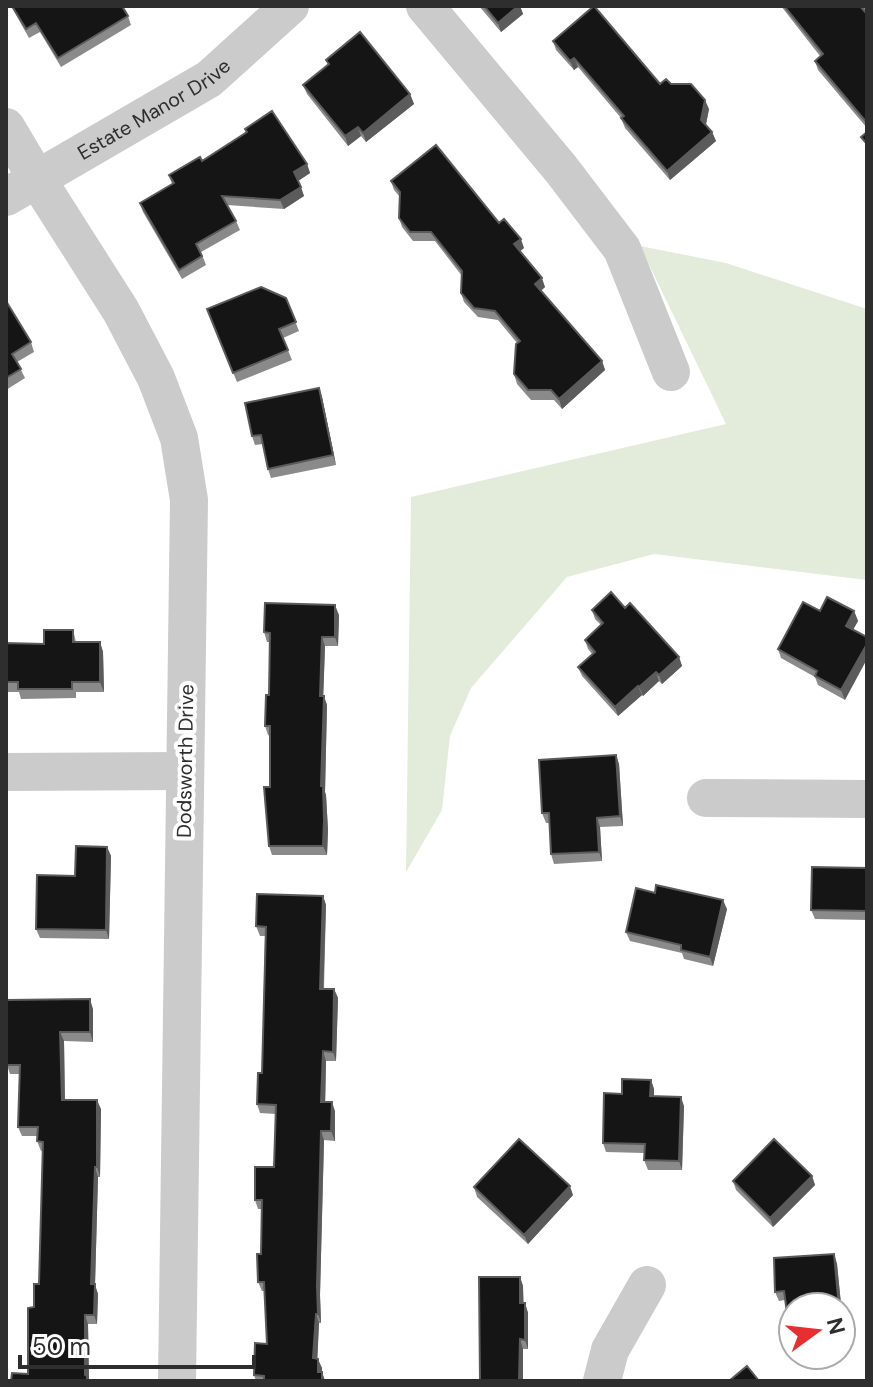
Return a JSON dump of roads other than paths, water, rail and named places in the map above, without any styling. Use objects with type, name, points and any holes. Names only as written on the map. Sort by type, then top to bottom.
[{"type":"street","name":"Estate Manor Drive","points":[[21,188],[209,79],[290,6]]},
{"type":"street","points":[[425,6],[561,169],[622,249],[671,372]]},
{"type":"street","name":"Dodsworth Drive","points":[[6,127],[21,188],[121,311],[156,378],[179,438],[189,500],[177,1381]]},
{"type":"street","points":[[6,772],[184,771]]},
{"type":"street","points":[[706,798],[867,799]]},
{"type":"street","points":[[602,1381],[610,1350],[647,1285]]}]
